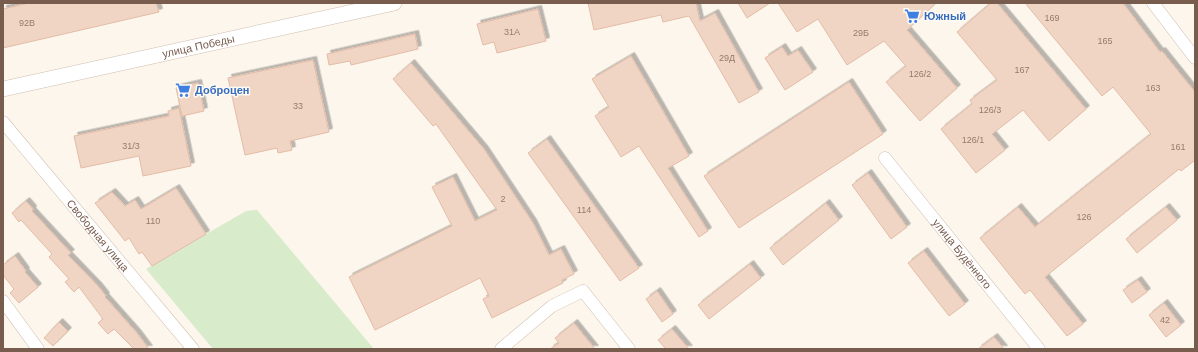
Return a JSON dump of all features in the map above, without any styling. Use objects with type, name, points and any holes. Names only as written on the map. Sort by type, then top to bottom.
[{"type":"street","name":"улица Победы","points":[[3,89],[394,3]]},
{"type":"street","points":[[1153,3],[1194,53]]},
{"type":"street","name":"Свободная улица","points":[[3,122],[193,349]]},
{"type":"street","name":"улица Будённого","points":[[885,158],[1039,349]]},
{"type":"street","points":[[501,349],[552,306],[583,291],[629,349]]},
{"type":"street","points":[[3,302],[38,349]]},
{"type":"green space","points":[[257,210],[374,349],[213,349],[146,269],[246,211]]},
{"type":"building","points":[[29,3],[156,3],[159,12],[3,48],[3,9]]},
{"type":"building","points":[[588,3],[696,3],[700,21],[715,13],[759,92],[739,103],[689,16],[663,22],[661,15],[594,30]]},
{"type":"building","points":[[738,3],[770,3],[747,18]]},
{"type":"building","points":[[778,3],[936,3],[907,30],[957,88],[920,121],[886,82],[906,66],[884,41],[847,65],[818,19],[797,32]]},
{"type":"building","points":[[991,3],[997,3],[1086,109],[1049,141],[1023,110],[992,134],[1005,150],[976,173],[941,129],[972,104],[970,100],[997,80],[957,32]]},
{"type":"building","points":[[1025,3],[1123,3],[1160,52],[1162,51],[1195,92],[1195,160],[1181,171],[1179,169],[1045,277],[1083,324],[1067,336],[1030,290],[1025,294],[980,238],[1018,207],[1035,227],[1151,134],[1113,87],[1102,96]]},
{"type":"building","points":[[538,9],[546,41],[497,53],[494,42],[483,45],[477,24]]},
{"type":"building","points":[[415,34],[418,49],[351,65],[350,61],[329,65],[327,54]]},
{"type":"building","points":[[782,47],[788,56],[798,50],[813,72],[785,90],[765,58]]},
{"type":"building","points":[[631,56],[689,156],[668,168],[708,231],[699,237],[639,146],[621,157],[595,116],[609,107],[592,79]]},
{"type":"building","points":[[313,60],[329,132],[290,141],[292,150],[278,153],[277,148],[245,155],[228,78]]},
{"type":"building","points":[[411,63],[484,149],[533,223],[549,255],[561,249],[574,274],[562,280],[563,283],[492,318],[483,299],[489,296],[480,278],[375,330],[349,277],[452,226],[432,187],[453,177],[475,221],[497,210],[436,124],[433,126],[393,79]]},
{"type":"building","points":[[849,82],[883,134],[739,228],[704,176]]},
{"type":"building","points":[[198,83],[204,111],[182,116],[176,88]]},
{"type":"building","points":[[179,108],[191,166],[143,176],[139,156],[81,168],[74,136],[169,116],[168,111]]},
{"type":"building","points":[[547,139],[639,268],[620,281],[528,153]]},
{"type":"building","points":[[868,173],[907,227],[891,239],[852,185]]},
{"type":"building","points":[[176,188],[206,234],[152,266],[142,252],[139,254],[129,238],[125,241],[95,203],[112,192],[125,206],[135,200],[141,209]]},
{"type":"building","points":[[26,201],[33,209],[32,211],[71,253],[68,255],[98,286],[106,296],[105,297],[149,349],[134,349],[114,329],[108,334],[98,323],[103,319],[79,287],[74,292],[65,282],[69,279],[49,257],[52,254],[21,220],[19,222],[12,213]]},
{"type":"building","points":[[826,203],[839,220],[783,265],[770,248]]},
{"type":"building","points":[[1166,207],[1177,220],[1137,253],[1126,239]]},
{"type":"building","points":[[924,251],[965,304],[949,316],[908,263]]},
{"type":"building","points":[[15,256],[26,271],[25,272],[38,287],[19,303],[10,293],[14,289],[3,275],[3,265]]},
{"type":"building","points":[[750,264],[761,278],[709,319],[698,305]]},
{"type":"building","points":[[1138,280],[1147,292],[1132,303],[1123,290]]},
{"type":"building","points":[[657,291],[673,314],[662,322],[646,299]]},
{"type":"building","points":[[1164,303],[1181,325],[1166,337],[1149,315]]},
{"type":"building","points":[[59,322],[68,331],[53,346],[44,338]]},
{"type":"building","points":[[574,323],[595,349],[550,349],[559,343],[555,338]]},
{"type":"building","points":[[672,329],[689,349],[666,349],[658,340]]},
{"type":"building","points":[[994,337],[1004,349],[978,349]]},
{"type":"place","name":"Южный","points":[[912,16]]},
{"type":"place","name":"Доброцен","points":[[183,90]]}]
